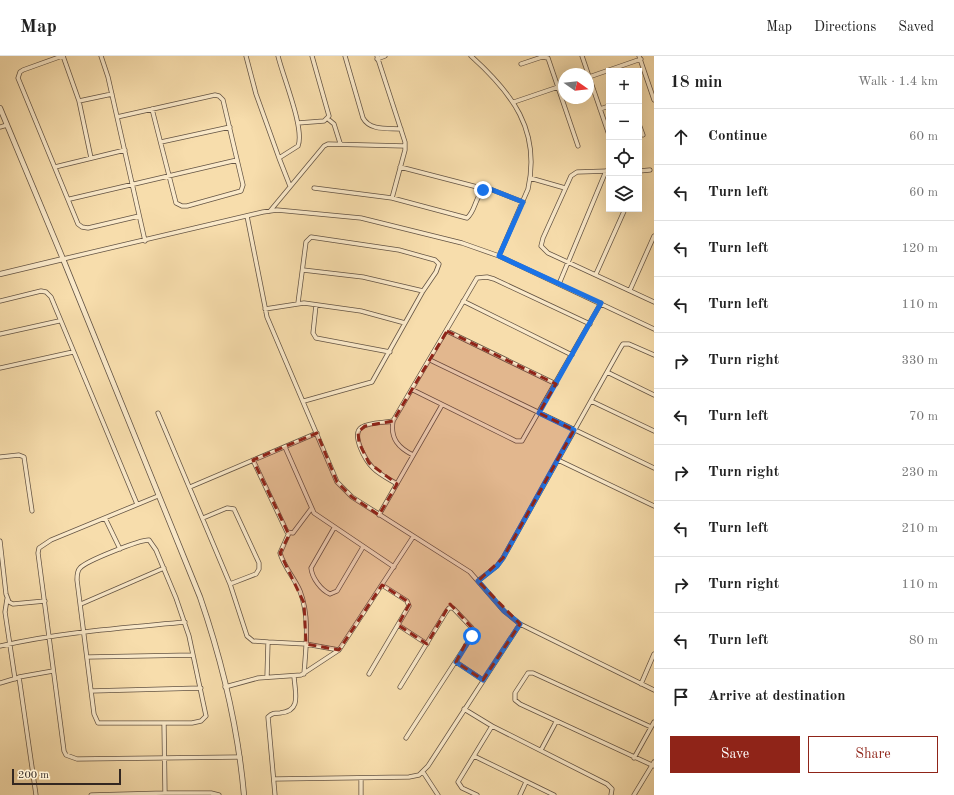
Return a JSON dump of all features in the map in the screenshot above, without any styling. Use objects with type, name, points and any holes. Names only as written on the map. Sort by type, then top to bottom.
[{"type":"street","points":[[91,158],[79,101],[62,56],[23,70],[18,75],[55,167],[70,199],[78,224],[82,227],[88,228],[139,216]]},
{"type":"street","points":[[101,56],[112,94],[145,241]]},
{"type":"street","points":[[246,56],[256,94],[290,186]]},
{"type":"street","points":[[278,56],[298,123],[300,137],[298,146],[279,158]]},
{"type":"street","points":[[312,56],[329,113],[328,119]]},
{"type":"street","points":[[344,56],[363,118],[367,124],[371,126],[401,129]]},
{"type":"street","points":[[385,56],[377,57],[401,129],[405,146],[392,198]]},
{"type":"street","points":[[471,56],[494,77],[514,102],[528,137],[530,178],[523,202],[499,256]]},
{"type":"street","points":[[582,56],[586,68]]},
{"type":"street","points":[[521,64],[542,57],[548,58],[558,84]]},
{"type":"street","points":[[594,75],[640,58],[654,100]]},
{"type":"street","points":[[514,102],[558,87]]},
{"type":"street","points":[[594,91],[606,126]]},
{"type":"street","points":[[79,101],[112,94]]},
{"type":"street","points":[[117,116],[152,109],[219,96],[223,100],[230,127],[243,185],[241,192],[187,206],[178,205],[174,200],[152,109]]},
{"type":"street","points":[[564,104],[578,146]]},
{"type":"street","points":[[600,108],[606,107]]},
{"type":"street","points":[[0,108],[64,259],[158,496],[200,597],[225,687],[240,758],[244,795]]},
{"type":"street","points":[[298,123],[324,121],[328,119]]},
{"type":"street","points":[[328,119],[334,124],[340,143]]},
{"type":"street","points":[[0,127],[7,125]]},
{"type":"street","points":[[161,142],[230,127]]},
{"type":"street","points":[[270,211],[324,146],[340,143],[405,146]]},
{"type":"street","points":[[55,167],[124,150]]},
{"type":"street","points":[[70,199],[237,160]]},
{"type":"street","points":[[400,167],[490,189],[523,202]]},
{"type":"street","points":[[642,171],[650,170]]},
{"type":"street","points":[[606,171],[577,172],[571,176],[543,238],[541,246],[548,253],[654,302]]},
{"type":"street","points":[[559,284],[606,173]]},
{"type":"street","points":[[530,178],[565,188]]},
{"type":"street","points":[[314,188],[392,198],[467,218],[471,215],[481,192],[485,189]]},
{"type":"street","points":[[0,274],[270,211],[310,212],[361,218],[442,237],[499,256],[654,329]]},
{"type":"street","points":[[596,274],[624,212]]},
{"type":"street","points":[[248,216],[265,309],[337,482],[352,497],[413,537],[466,569],[504,611],[520,624],[654,690]]},
{"type":"street","points":[[630,290],[654,236]]},
{"type":"street","points":[[298,303],[306,242],[311,237],[399,250],[437,262],[439,264],[436,272],[423,291],[375,378],[369,384],[304,402]]},
{"type":"street","points":[[303,270],[363,277],[423,291]]},
{"type":"street","points":[[413,455],[399,447],[394,440],[393,421],[413,390],[477,278],[487,277],[590,324]]},
{"type":"street","points":[[0,301],[46,292],[50,297],[137,504]]},
{"type":"street","points":[[463,301],[572,355]]},
{"type":"street","points":[[265,309],[298,303],[316,304],[361,311],[405,323]]},
{"type":"street","points":[[413,390],[519,441],[524,439],[601,303]]},
{"type":"street","points":[[316,304],[313,333],[316,338],[390,352]]},
{"type":"street","points":[[0,334],[60,321]]},
{"type":"street","points":[[447,331],[556,384]]},
{"type":"street","points":[[478,581],[497,566],[503,558],[623,344],[629,344],[654,355]]},
{"type":"street","points":[[0,368],[73,352]]},
{"type":"street","points":[[430,360],[654,468]]},
{"type":"street","points":[[607,372],[654,395]]},
{"type":"street","points":[[591,401],[654,431]]},
{"type":"street","points":[[379,515],[442,405]]},
{"type":"street","points":[[158,413],[230,584],[247,636],[253,641],[306,644],[339,650]]},
{"type":"street","points":[[393,421],[360,428],[357,439],[366,459],[372,467],[397,484]]},
{"type":"street","points":[[190,487],[317,433]]},
{"type":"street","points":[[285,447],[311,509],[317,516],[394,567]]},
{"type":"street","points":[[0,457],[19,455],[24,457],[32,511]]},
{"type":"street","points":[[253,460],[284,528],[289,533]]},
{"type":"street","points":[[558,460],[654,506]]},
{"type":"street","points":[[158,496],[51,540],[41,546],[38,553],[64,751],[66,755],[77,759],[240,758]]},
{"type":"street","points":[[203,518],[227,508],[234,509],[259,563],[259,569],[256,574],[230,584]]},
{"type":"street","points":[[304,674],[306,626],[304,603],[296,581],[280,554],[289,533],[293,532],[311,509]]},
{"type":"street","points":[[105,518],[120,549]]},
{"type":"street","points":[[334,528],[311,568],[314,578],[324,591],[330,594],[337,591],[364,547]]},
{"type":"street","points":[[225,687],[267,677],[304,674],[339,650],[413,537]]},
{"type":"street","points":[[149,540],[155,548],[164,568],[184,622],[193,655],[206,712],[205,719],[192,723],[98,723],[94,714],[91,692],[88,657],[77,580],[78,570],[84,565],[120,549],[141,541],[149,540]]},
{"type":"street","points":[[0,542],[7,599],[5,606],[9,644],[15,679]]},
{"type":"street","points":[[81,604],[164,568]]},
{"type":"street","points":[[369,674],[408,611],[408,602],[382,585]]},
{"type":"street","points":[[7,599],[13,604],[45,601]]},
{"type":"street","points":[[400,687],[446,612],[449,608],[453,608],[473,630],[471,637],[406,738]]},
{"type":"street","points":[[0,646],[48,636],[84,631],[184,622]]},
{"type":"street","points":[[274,779],[409,777],[423,772],[520,624]]},
{"type":"street","points":[[398,625],[427,644]]},
{"type":"street","points":[[267,677],[268,642]]},
{"type":"street","points":[[641,684],[654,654]]},
{"type":"street","points":[[88,657],[193,655]]},
{"type":"street","points":[[456,662],[483,680]]},
{"type":"street","points":[[0,683],[20,677],[53,672]]},
{"type":"street","points":[[634,795],[653,764],[634,758],[556,722],[515,700],[515,693],[528,674],[536,674],[651,727]]},
{"type":"street","points":[[275,795],[268,717],[274,714],[290,711],[294,708],[296,702],[294,676]]},
{"type":"street","points":[[20,677],[36,795]]},
{"type":"street","points":[[91,692],[201,688]]},
{"type":"street","points":[[464,710],[492,726],[609,785],[612,789],[611,795]]},
{"type":"street","points":[[541,750],[556,722]]},
{"type":"street","points":[[634,758],[654,722]]},
{"type":"street","points":[[164,723],[166,758],[165,793]]},
{"type":"street","points":[[477,795],[462,788],[458,782],[492,726]]},
{"type":"street","points":[[474,756],[554,795]]},
{"type":"street","points":[[423,772],[438,795]]},
{"type":"street","points":[[361,778],[361,795]]},
{"type":"street","points":[[520,795],[526,782]]},
{"type":"street","points":[[91,795],[211,793],[219,795]]},
{"type":"highlighted area","points":[[447,331],[556,384],[539,413],[574,430],[503,558],[478,581],[520,624],[483,680],[456,662],[473,629],[450,604],[427,644],[398,625],[410,603],[382,585],[339,650],[306,644],[304,603],[280,553],[289,535],[253,460],[317,433],[337,482],[352,497],[379,515],[397,484],[369,463],[359,443],[358,432],[365,426],[393,421]]},
{"type":"route","points":[[472,636],[456,662],[483,680],[520,624],[504,611],[478,581],[500,563],[574,430],[539,413],[601,303],[499,256],[523,202],[488,188],[483,190]]}]
